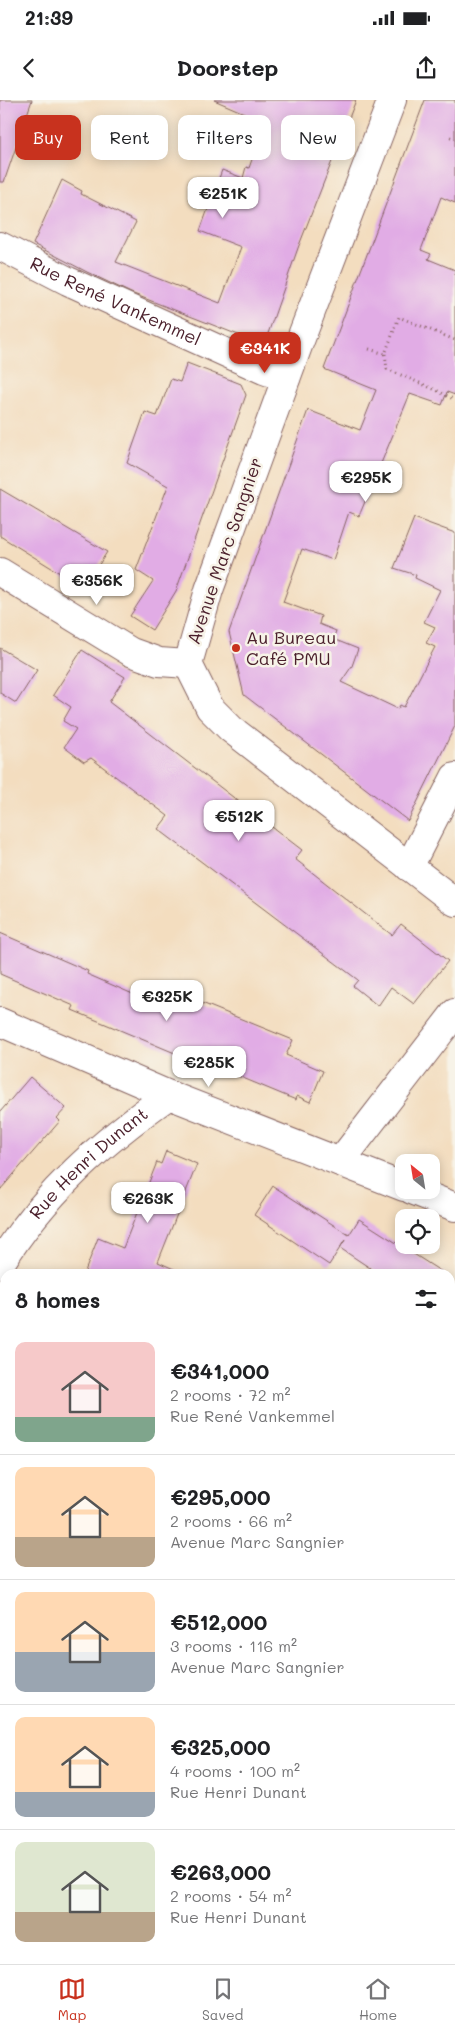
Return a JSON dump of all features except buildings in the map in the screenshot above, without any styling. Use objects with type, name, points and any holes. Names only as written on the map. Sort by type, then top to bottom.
[{"type":"street","name":"Avenue Marc Sangnier","points":[[392,100],[286,378],[209,590],[188,664],[210,708],[230,729],[455,902]]},
{"type":"street","name":"Rue René Vankemmel","points":[[0,246],[68,281],[264,370],[286,378]]},
{"type":"street","points":[[0,572],[131,652],[160,662],[188,664]]},
{"type":"street","points":[[409,867],[455,776]]},
{"type":"street","points":[[340,1162],[455,1012]]},
{"type":"street","name":"Rue Henri Dunant","points":[[0,1022],[169,1095],[395,1183]]},
{"type":"street","name":"Rue Henri Dunant","points":[[0,1264],[36,1214],[80,1165],[125,1126],[169,1095]]},
{"type":"street","points":[[435,1199],[455,1207]]},
{"type":"path","points":[[450,137],[455,139]]},
{"type":"path","points":[[455,340],[399,317],[386,354],[387,369],[455,400]]},
{"type":"path","points":[[369,349],[386,354]]},
{"type":"place","name":"Au Bureau Café PMU","points":[[236,648]]}]
